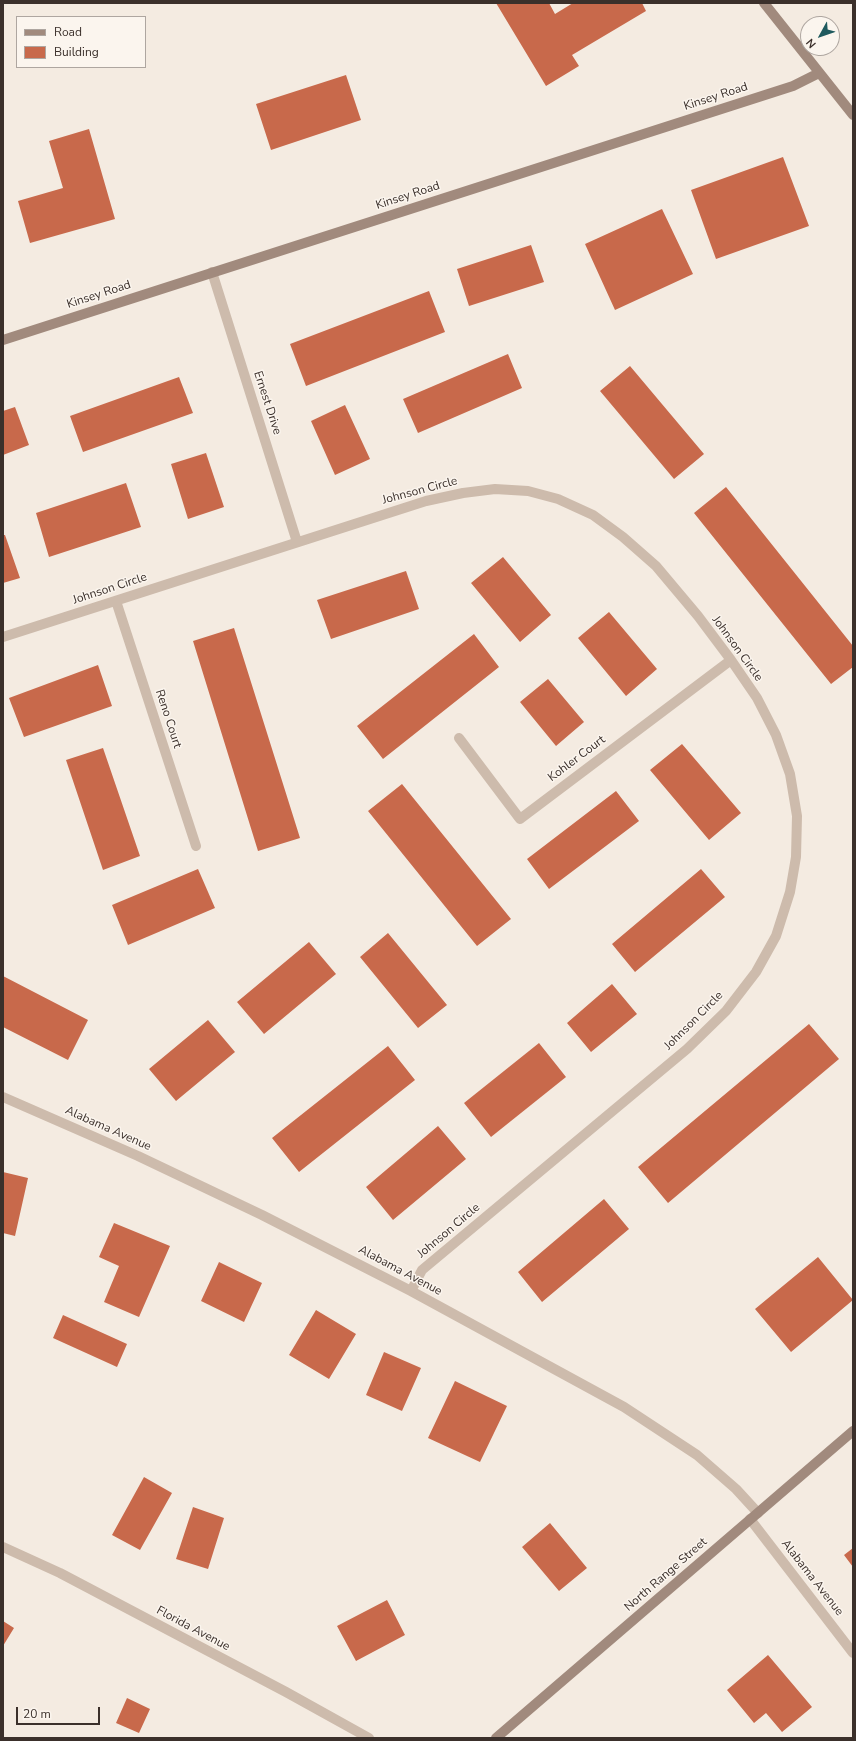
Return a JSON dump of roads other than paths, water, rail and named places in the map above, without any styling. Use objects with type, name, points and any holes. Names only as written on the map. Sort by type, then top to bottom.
[{"type":"street","points":[[764,3],[853,115]]},
{"type":"street","name":"Kinsey Road","points":[[3,340],[786,88],[819,73]]},
{"type":"street","name":"Ernest Drive","points":[[212,272],[297,542]]},
{"type":"street","name":"Johnson Circle","points":[[3,637],[433,499],[462,493],[495,489],[528,491],[558,499],[593,515],[623,537],[656,566],[698,616],[757,698],[776,735],[790,774],[796,816],[796,857],[790,892],[776,936],[756,972],[726,1011],[681,1054],[422,1270],[411,1290]]},
{"type":"street","name":"Reno Court","points":[[116,600],[196,846]]},
{"type":"street","name":"Kohler Court","points":[[459,738],[520,819],[731,660]]},
{"type":"street","name":"Alabama Avenue","points":[[3,1097],[138,1156],[262,1215],[411,1290],[624,1407],[697,1455],[736,1489],[853,1653]]},
{"type":"street","name":"North Range Street","points":[[496,1738],[853,1431]]},
{"type":"street","name":"Florida Avenue","points":[[3,1547],[60,1573],[280,1689],[369,1738]]}]
